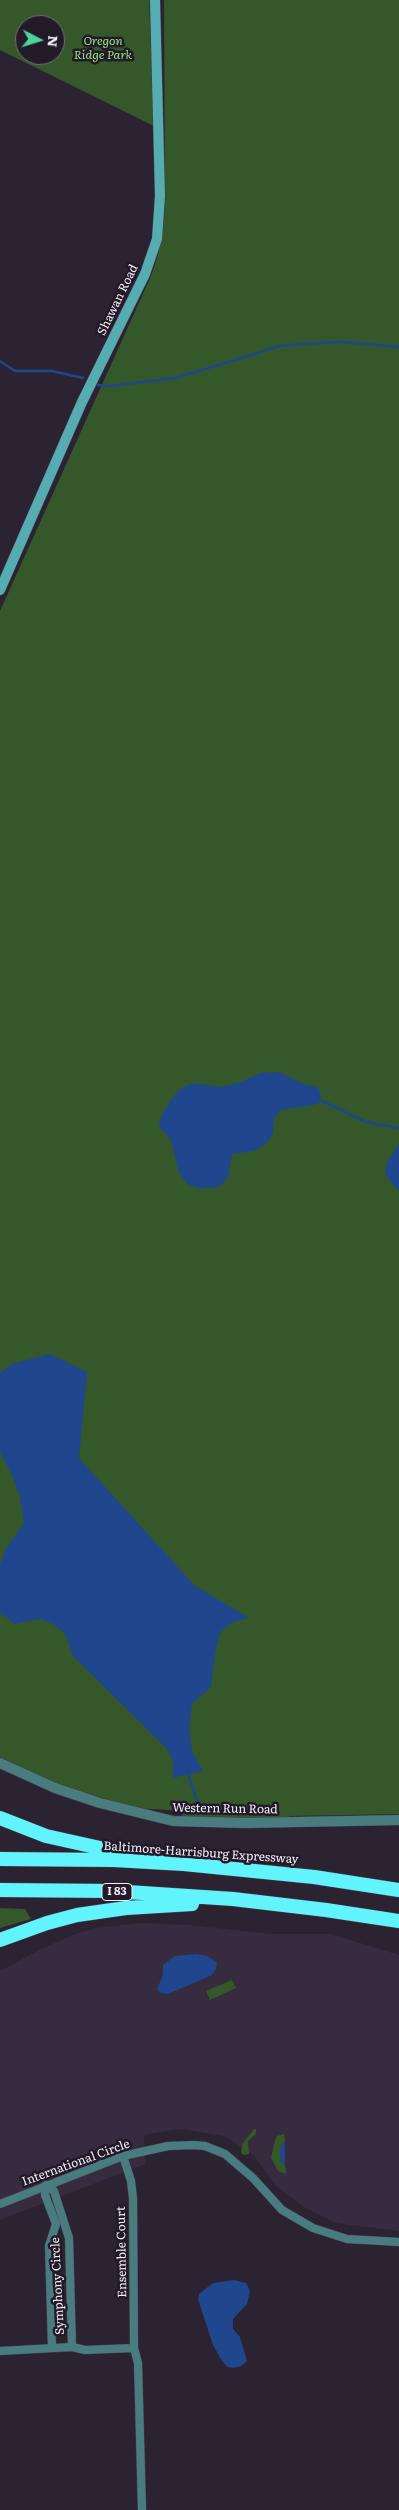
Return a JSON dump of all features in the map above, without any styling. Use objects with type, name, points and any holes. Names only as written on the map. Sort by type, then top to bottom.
[{"type":"highway","points":[[0,1818],[46,1836],[75,1844],[184,1864]]},
{"type":"highway","name":"Baltimore-Harrisburg Expressway","points":[[0,1859],[97,1860],[184,1864],[314,1877],[399,1890]]},
{"type":"highway","name":"I 83","points":[[0,1890],[112,1892],[233,1899],[399,1921]]},
{"type":"highway","points":[[0,1940],[47,1923],[77,1915],[155,1906],[189,1904],[227,1906],[233,1899]]},
{"type":"main road","name":"Shawan Road","points":[[0,590],[82,402],[145,274],[157,240],[160,196],[155,0]]},
{"type":"street","name":"Western Run Road","points":[[0,1763],[73,1794],[141,1814],[173,1821],[245,1823],[399,1820]]},
{"type":"street","name":"International Circle","points":[[0,2204],[123,2156],[168,2146],[205,2146],[233,2160],[253,2178],[282,2210],[313,2228],[347,2239],[399,2242]]},
{"type":"street","name":"Ensemble Court","points":[[123,2156],[131,2181],[133,2198],[134,2348]]},
{"type":"street","name":"Symphony Circle","points":[[46,2185],[54,2191],[65,2222],[69,2244],[72,2347]]},
{"type":"street","name":"Symphony Circle","points":[[46,2185],[45,2195],[56,2224],[49,2246],[52,2348]]},
{"type":"street","points":[[56,2224],[65,2222]]},
{"type":"street","name":"Symphony Circle","points":[[0,2351],[72,2347],[86,2350],[134,2348]]},
{"type":"street","points":[[134,2348],[138,2363],[142,2510]]},
{"type":"shaded area","points":[[141,1923],[189,1925],[272,1934],[331,1934],[399,1955],[399,2231],[336,2223],[304,2207],[276,2186],[254,2156],[225,2136],[180,2129],[144,2135],[145,2164],[0,2220],[0,1971],[41,1949],[75,1934],[96,1928]]},
{"type":"green space","name":"Oregon Ridge Park","points":[[0,0],[149,0],[154,126],[30,65],[65,65],[65,15],[15,15],[15,57],[0,50]]},
{"type":"green space","points":[[164,0],[399,0],[399,1814],[289,1816],[290,1819],[182,1818],[182,1811],[135,1808],[57,1784],[0,1757],[0,611],[151,276],[158,255],[164,219],[165,193]]},
{"type":"green space","points":[[0,1908],[25,1909],[31,1919],[0,1928]]},
{"type":"green space","points":[[232,1980],[236,1988],[210,2000],[206,1991]]},
{"type":"green space","points":[[256,2129],[256,2134],[248,2141],[249,2154],[244,2155],[241,2153],[242,2144]]},
{"type":"green space","points":[[284,2134],[285,2142],[280,2147],[280,2160],[285,2165],[286,2174],[278,2171],[271,2158],[277,2136]]},
{"type":"water","points":[[279,1072],[301,1083],[317,1087],[321,1094],[319,1103],[281,1110],[274,1119],[273,1133],[267,1143],[254,1151],[232,1154],[228,1178],[219,1187],[198,1188],[187,1184],[179,1172],[170,1138],[160,1128],[159,1123],[162,1114],[173,1097],[180,1089],[193,1083],[221,1087],[241,1082],[261,1073]]},
{"type":"water","points":[[399,1144],[399,1191],[389,1180],[385,1172],[387,1162]]},
{"type":"water","points":[[50,1354],[87,1372],[79,1458],[194,1585],[249,1618],[235,1621],[221,1631],[215,1652],[211,1687],[192,1704],[189,1728],[192,1751],[203,1771],[173,1778],[173,1760],[166,1748],[73,1656],[65,1634],[53,1624],[41,1619],[15,1624],[0,1613],[0,1565],[5,1550],[24,1523],[20,1497],[12,1475],[0,1452],[0,1373],[14,1363]]},
{"type":"water","points":[[197,1954],[207,1956],[217,1962],[216,1969],[212,1975],[168,1994],[161,1993],[157,1989],[163,1975],[163,1965],[175,1956]]},
{"type":"water","points":[[285,2142],[285,2165],[280,2161],[280,2147]]},
{"type":"water","points":[[234,2280],[246,2283],[250,2291],[247,2304],[233,2319],[233,2329],[240,2337],[247,2361],[241,2366],[233,2368],[228,2367],[222,2361],[213,2345],[198,2299],[199,2294],[213,2283]]},
{"type":"waterway","points":[[98,385],[110,386],[176,378],[280,346],[342,342],[399,347]]},
{"type":"waterway","points":[[0,361],[15,371],[52,371],[83,378]]},
{"type":"waterway","points":[[320,1100],[366,1122],[399,1128]]},
{"type":"waterway","points":[[188,1773],[199,1807]]}]
